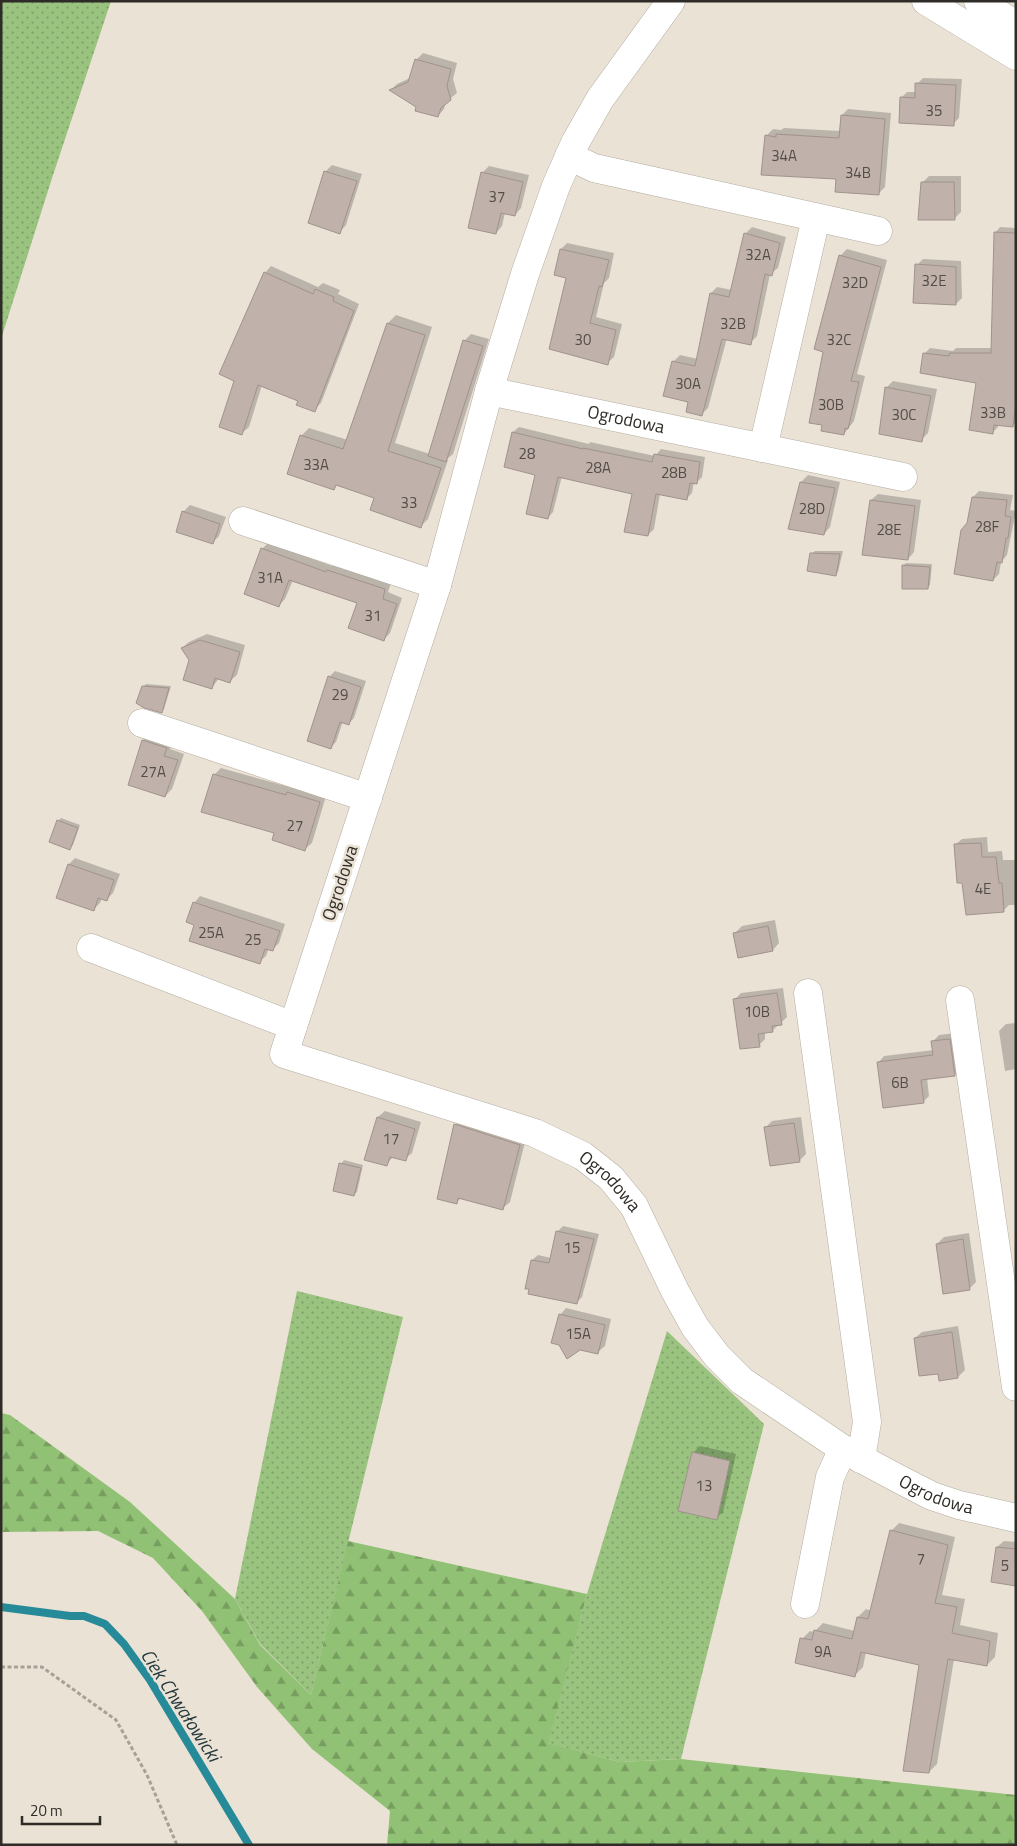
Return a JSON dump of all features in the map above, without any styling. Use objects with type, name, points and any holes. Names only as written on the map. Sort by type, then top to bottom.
[{"type":"street","name":"Ogrodowa","points":[[670,1],[600,99],[584,126],[569,156],[525,274],[489,391],[437,585],[284,1054],[535,1133],[583,1156],[611,1178],[634,1206],[675,1291],[695,1326],[717,1356],[742,1381],[852,1454],[932,1496],[959,1505],[1016,1518]]},
{"type":"street","points":[[926,1],[1016,56]]},
{"type":"street","points":[[978,1],[1016,25]]},
{"type":"street","points":[[569,156],[594,168],[878,231]]},
{"type":"street","points":[[763,448],[816,218]]},
{"type":"street","name":"Ogrodowa","points":[[489,391],[903,477]]},
{"type":"street","points":[[243,521],[437,585]]},
{"type":"street","points":[[142,723],[368,798]]},
{"type":"street","points":[[91,948],[293,1026]]},
{"type":"street","points":[[805,1604],[830,1477],[852,1454],[867,1422],[808,993]]},
{"type":"street","points":[[960,1000],[1016,1387]]},
{"type":"path","points":[[1,1667],[42,1667],[116,1720],[147,1775],[177,1845]]},
{"type":"green space","points":[[1,1],[111,1],[1,339]]},
{"type":"green space","points":[[297,1291],[403,1317],[311,1695],[260,1644],[235,1599]]},
{"type":"green space","points":[[667,1331],[764,1424],[681,1759],[620,1762],[547,1743],[587,1594]]},
{"type":"green space","points":[[1,1413],[10,1415],[130,1502],[235,1599],[260,1645],[311,1695],[348,1541],[587,1594],[548,1743],[620,1762],[681,1759],[1016,1795],[1016,1845],[387,1845],[390,1811],[312,1749],[257,1687],[202,1611],[153,1558],[98,1531],[1,1532]]},
{"type":"building","points":[[415,59],[451,69],[447,86],[451,100],[441,108],[438,117],[415,111],[416,107],[389,90],[408,82]]},
{"type":"building","points":[[915,83],[956,85],[954,126],[899,123],[900,97],[915,98]]},
{"type":"building","points":[[841,115],[885,119],[879,195],[835,192],[836,179],[761,175],[765,135],[776,137],[776,134],[839,138]]},
{"type":"building","points":[[324,171],[357,181],[340,234],[308,223]]},
{"type":"building","points":[[481,172],[523,182],[515,216],[501,213],[496,234],[468,228]]},
{"type":"building","points":[[921,182],[954,182],[955,220],[918,220]]},
{"type":"building","points":[[994,232],[1016,233],[1016,402],[1013,427],[994,425],[993,434],[969,430],[976,383],[920,373],[923,353],[949,356],[950,353],[991,353]]},
{"type":"building","points":[[744,233],[780,243],[772,276],[765,274],[751,345],[722,339],[702,416],[686,412],[688,402],[663,396],[672,361],[695,366],[710,293],[729,297]]},
{"type":"building","points":[[560,249],[609,260],[602,287],[599,286],[590,323],[616,330],[608,365],[549,349],[566,278],[554,275]]},
{"type":"building","points":[[839,255],[881,267],[851,381],[859,382],[848,429],[845,428],[844,435],[821,431],[822,425],[809,423],[823,352],[814,349]]},
{"type":"building","points":[[915,264],[956,267],[956,305],[913,303]]},
{"type":"building","points":[[264,272],[313,294],[315,289],[334,297],[333,301],[354,311],[315,412],[296,405],[298,401],[258,385],[242,435],[219,427],[234,381],[219,374]]},
{"type":"building","points":[[387,323],[425,335],[388,451],[441,468],[421,528],[370,510],[374,498],[336,485],[334,490],[287,474],[300,435],[343,449]]},
{"type":"building","points":[[463,340],[483,346],[446,462],[428,456]]},
{"type":"building","points":[[885,387],[931,396],[922,442],[879,434]]},
{"type":"building","points":[[512,432],[583,449],[652,462],[654,454],[700,462],[697,484],[690,483],[687,500],[656,494],[648,536],[624,532],[632,494],[558,477],[548,519],[526,514],[535,475],[504,467]]},
{"type":"building","points":[[800,482],[835,488],[824,535],[788,529]]},
{"type":"building","points":[[972,497],[1007,500],[1005,516],[1011,517],[1008,538],[1006,538],[1002,563],[997,562],[993,581],[954,574],[961,530],[967,523]]},
{"type":"building","points":[[870,500],[915,506],[908,560],[862,555]]},
{"type":"building","points":[[182,511],[220,524],[213,544],[176,532]]},
{"type":"building","points":[[261,548],[326,572],[327,570],[385,589],[383,599],[397,604],[384,641],[348,628],[357,603],[289,580],[279,607],[244,594]]},
{"type":"building","points":[[810,553],[840,554],[836,576],[807,571]]},
{"type":"building","points":[[902,565],[930,567],[928,589],[902,589]]},
{"type":"building","points":[[200,640],[240,652],[230,683],[215,678],[212,689],[183,680],[189,660],[181,648]]},
{"type":"building","points":[[328,676],[361,687],[349,725],[340,722],[331,749],[307,741]]},
{"type":"building","points":[[142,686],[169,688],[162,713],[144,708],[136,703]]},
{"type":"building","points":[[142,740],[167,748],[164,756],[178,760],[165,797],[128,785]]},
{"type":"building","points":[[213,774],[286,795],[287,792],[320,802],[305,851],[272,840],[274,833],[201,812]]},
{"type":"building","points":[[57,820],[78,828],[70,850],[49,842]]},
{"type":"building","points":[[981,843],[982,857],[996,857],[999,883],[1002,883],[1004,912],[966,915],[962,883],[957,883],[954,844]]},
{"type":"building","points":[[68,864],[114,880],[107,901],[98,898],[94,911],[56,898]]},
{"type":"building","points":[[193,902],[280,931],[273,951],[265,949],[260,964],[189,941],[194,925],[186,922]]},
{"type":"building","points":[[768,926],[773,951],[738,958],[733,933]]},
{"type":"building","points":[[777,993],[782,1025],[772,1026],[773,1032],[758,1034],[760,1047],[740,1049],[733,999]]},
{"type":"building","points":[[950,1039],[955,1076],[921,1080],[924,1103],[883,1108],[877,1062],[933,1055],[931,1041]]},
{"type":"building","points":[[377,1117],[415,1129],[406,1161],[390,1157],[387,1166],[364,1160]]},
{"type":"building","points":[[794,1123],[800,1162],[770,1166],[764,1127]]},
{"type":"building","points":[[454,1124],[520,1145],[503,1210],[458,1198],[457,1204],[437,1199]]},
{"type":"building","points":[[339,1163],[361,1168],[354,1196],[333,1191]]},
{"type":"building","points":[[556,1231],[594,1239],[577,1304],[528,1294],[529,1289],[525,1289],[531,1260],[549,1263]]},
{"type":"building","points":[[963,1239],[970,1290],[943,1294],[936,1244]]},
{"type":"building","points":[[559,1314],[605,1325],[598,1354],[580,1350],[567,1359],[559,1345],[551,1343]]},
{"type":"building","points":[[952,1332],[958,1378],[939,1381],[938,1374],[919,1376],[914,1338]]},
{"type":"building","points":[[692,1452],[730,1461],[717,1520],[678,1511]]},
{"type":"building","points":[[890,1530],[948,1545],[935,1603],[957,1607],[952,1633],[990,1641],[987,1666],[948,1659],[929,1773],[903,1771],[919,1665],[861,1652],[855,1677],[795,1663],[800,1638],[812,1640],[814,1630],[852,1639],[857,1617],[868,1619]]},
{"type":"building","points":[[996,1547],[1016,1549],[1016,1586],[991,1582]]},
{"type":"waterway","name":"Ciek Chwałowicki","points":[[1,1607],[70,1616],[84,1616],[105,1624],[124,1644],[150,1680],[249,1845]]}]
